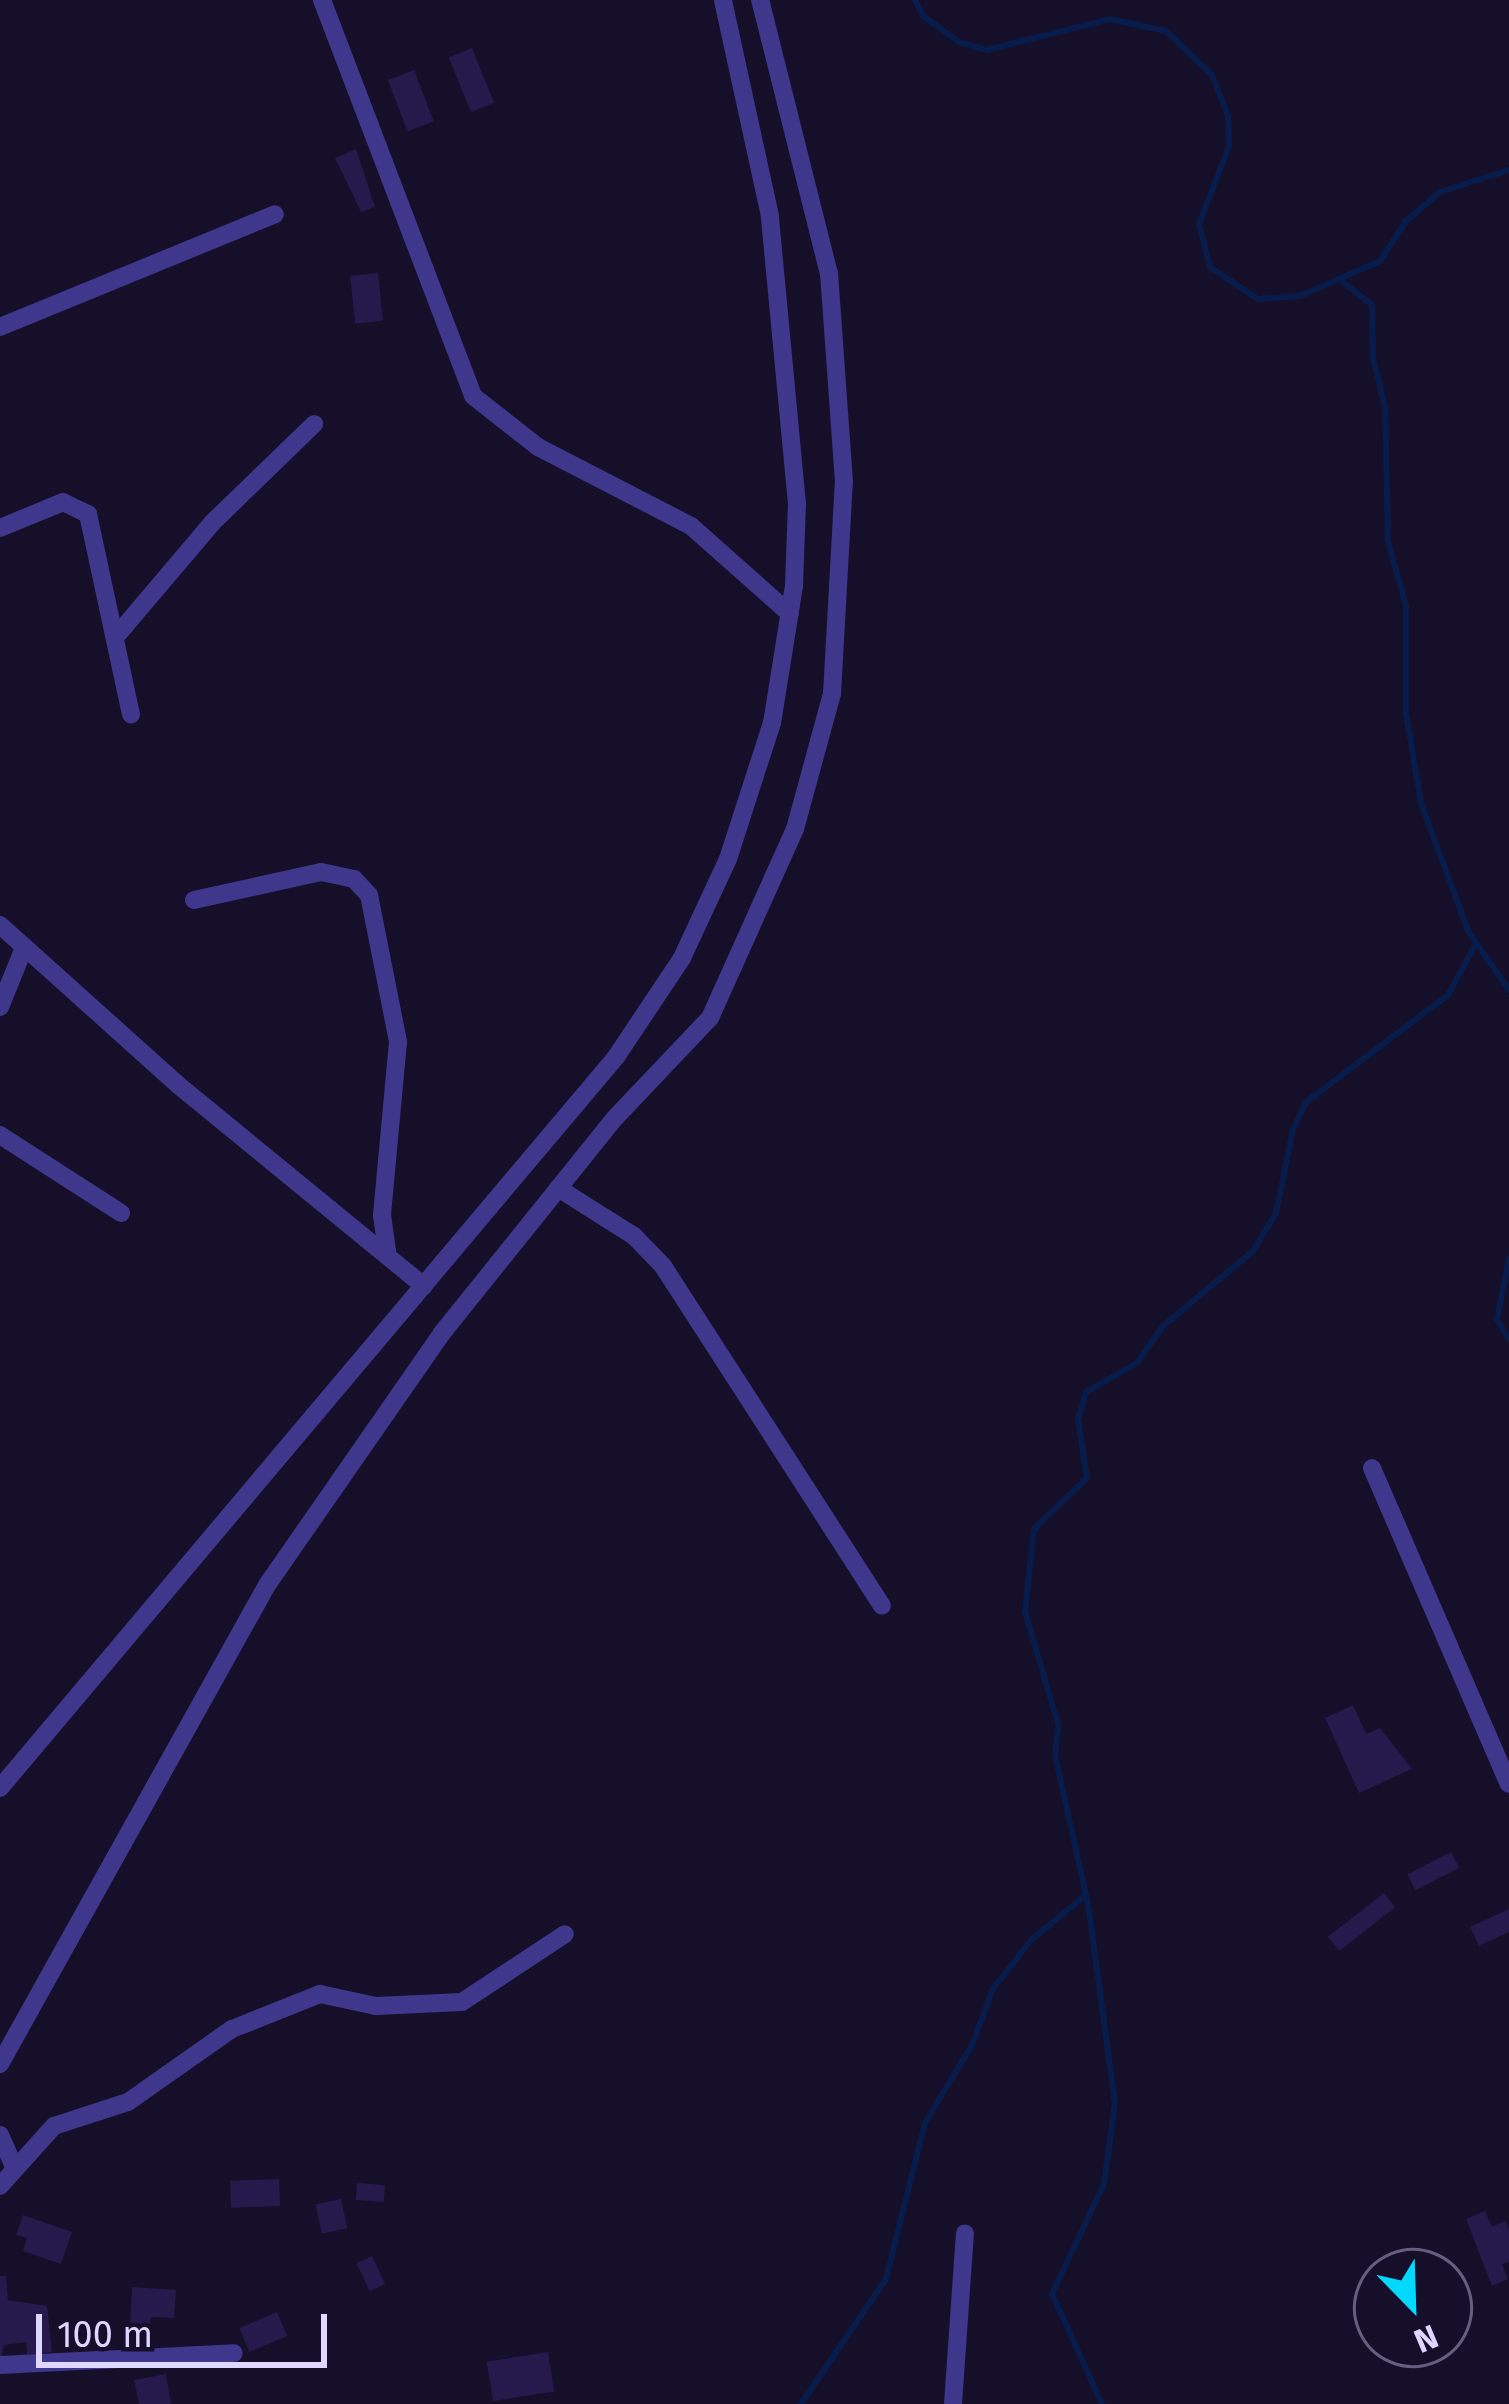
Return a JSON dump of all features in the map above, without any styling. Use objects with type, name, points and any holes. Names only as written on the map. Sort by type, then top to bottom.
[{"type":"street","points":[[322,0],[473,397],[538,447],[692,526],[790,614]]},
{"type":"street","points":[[0,1788],[616,1058],[682,958],[740,828],[772,723],[790,614],[797,504],[784,317],[722,0]]},
{"type":"street","points":[[0,2064],[267,1585],[429,1350],[558,1188],[710,1018],[795,829],[832,694],[844,482],[836,319],[760,0]]},
{"type":"street","points":[[0,327],[275,214]]},
{"type":"street","points":[[118,634],[213,522],[314,424]]},
{"type":"street","points":[[0,528],[63,502],[82,507],[118,634],[131,714]]},
{"type":"street","points":[[194,900],[321,872],[354,879],[369,896],[398,1042],[382,1215],[387,1252]]},
{"type":"street","points":[[0,925],[177,1084],[424,1286]]},
{"type":"street","points":[[0,1007],[24,948]]},
{"type":"street","points":[[0,1135],[121,1213]]},
{"type":"street","points":[[558,1188],[634,1236],[663,1266],[881,1606]]},
{"type":"street","points":[[1372,1468],[1509,1784]]},
{"type":"street","points":[[0,2186],[54,2126],[120,2106],[232,2029],[300,1999],[328,1995],[376,2006],[461,2002],[566,1934]]},
{"type":"street","points":[[0,2135],[15,2169]]},
{"type":"street","points":[[952,2404],[965,2234]]},
{"type":"street","points":[[0,2365],[234,2353]]},
{"type":"building","points":[[472,48],[494,103],[471,112],[449,57]]},
{"type":"building","points":[[414,70],[434,121],[408,131],[388,80]]},
{"type":"building","points":[[356,149],[375,207],[361,212],[335,158]]},
{"type":"building","points":[[378,273],[383,321],[355,324],[350,276]]},
{"type":"building","points":[[1353,1705],[1366,1734],[1380,1728],[1412,1769],[1359,1793],[1325,1718]]},
{"type":"building","points":[[1451,1852],[1459,1868],[1416,1890],[1407,1874]]},
{"type":"building","points":[[1384,1893],[1395,1907],[1339,1951],[1328,1937]]},
{"type":"building","points":[[1509,1909],[1509,1932],[1479,1946],[1470,1927]]},
{"type":"building","points":[[279,2179],[280,2206],[231,2208],[230,2181]]},
{"type":"building","points":[[357,2183],[385,2185],[384,2202],[356,2200]]},
{"type":"building","points":[[341,2199],[347,2228],[322,2234],[316,2204]]},
{"type":"building","points":[[1485,2211],[1492,2227],[1506,2221],[1509,2230],[1509,2262],[1502,2264],[1508,2279],[1492,2286],[1466,2219]]},
{"type":"building","points":[[23,2215],[72,2232],[61,2264],[23,2251],[27,2238],[16,2235]]},
{"type":"building","points":[[372,2256],[385,2284],[370,2291],[357,2263]]},
{"type":"building","points":[[0,2276],[6,2276],[8,2300],[47,2306],[52,2352],[27,2355],[26,2342],[4,2345],[0,2364]]},
{"type":"building","points":[[132,2287],[176,2290],[174,2318],[151,2317],[149,2329],[130,2328]]},
{"type":"building","points":[[277,2312],[287,2336],[249,2352],[239,2328]]},
{"type":"building","points":[[548,2352],[554,2392],[493,2401],[487,2362]]},
{"type":"building","points":[[166,2374],[171,2404],[139,2404],[134,2380]]},
{"type":"waterway","points":[[915,0],[923,16],[959,42],[987,50],[1110,19],[1166,31],[1212,75],[1228,116],[1229,146],[1199,224],[1210,267],[1258,299],[1300,296],[1339,279],[1372,305],[1373,358],[1385,407],[1388,541],[1406,606],[1406,713],[1421,803],[1468,931],[1509,990]]},
{"type":"waterway","points":[[1339,279],[1380,261],[1406,221],[1440,192],[1509,170]]},
{"type":"waterway","points":[[1102,2404],[1052,2294],[1104,2184],[1115,2103],[1088,1904],[1055,1755],[1058,1724],[1025,1612],[1034,1529],[1087,1478],[1078,1419],[1086,1392],[1137,1363],[1163,1326],[1253,1251],[1276,1213],[1293,1129],[1306,1102],[1448,995],[1475,945]]},
{"type":"waterway","points":[[1509,1259],[1497,1319],[1509,1339]]},
{"type":"waterway","points":[[801,2404],[886,2279],[925,2123],[972,2045],[993,1989],[1031,1940],[1086,1895]]}]
